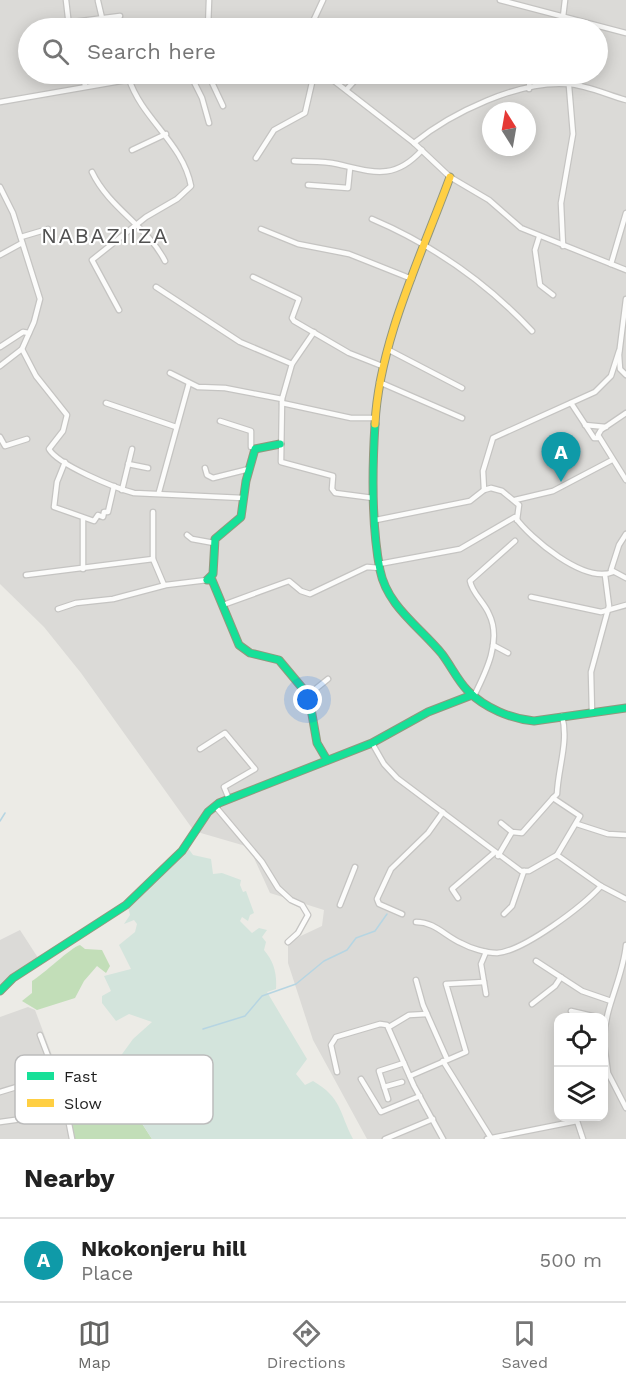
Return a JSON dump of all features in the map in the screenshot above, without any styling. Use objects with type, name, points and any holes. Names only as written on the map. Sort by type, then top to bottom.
[{"type":"street","points":[[66,0],[69,18]]},
{"type":"street","points":[[208,18],[209,0]]},
{"type":"street","points":[[315,18],[322,3],[319,0]]},
{"type":"street","points":[[500,0],[563,17],[565,0]]},
{"type":"street","points":[[99,1],[102,18],[120,16]]},
{"type":"street","points":[[608,30],[626,33]]},
{"type":"street","points":[[0,102],[98,84]]},
{"type":"street","points":[[119,310],[92,260],[136,225],[190,188],[186,170],[165,134],[138,99],[131,84]]},
{"type":"street","points":[[195,84],[202,98],[209,123]]},
{"type":"street","points":[[212,84],[222,106]]},
{"type":"street","points":[[256,158],[274,130],[305,113],[312,84]]},
{"type":"street","points":[[340,84],[414,143],[450,177],[489,200],[521,228],[626,270]]},
{"type":"street","points":[[347,89],[351,84]]},
{"type":"street","points":[[529,84],[529,88]]},
{"type":"street","points":[[414,143],[452,115],[529,88],[568,84],[626,100]]},
{"type":"street","points":[[563,246],[561,203],[573,130],[568,84]]},
{"type":"street","points":[[132,150],[165,134]]},
{"type":"street","points":[[294,161],[334,163],[350,168],[381,172],[408,166],[422,150]]},
{"type":"street","points":[[308,184],[349,188],[350,168]]},
{"type":"street","points":[[92,172],[107,197],[155,245],[165,261]]},
{"type":"street","points":[[450,177],[387,349],[379,382],[374,418],[373,498],[380,566],[385,587],[394,603],[441,653],[473,695],[495,710],[522,720],[626,708]]},
{"type":"street","points":[[0,187],[21,240],[40,299],[22,349],[0,366]]},
{"type":"street","points":[[611,264],[626,213]]},
{"type":"street","points":[[372,219],[424,243],[493,295],[532,332]]},
{"type":"street","points":[[0,255],[21,240],[48,229]]},
{"type":"street","points":[[261,229],[298,244],[349,254],[412,279]]},
{"type":"street","points":[[539,237],[535,250],[540,285],[553,295]]},
{"type":"street","points":[[253,277],[299,298],[293,319],[349,353],[382,366]]},
{"type":"street","points":[[156,287],[240,342],[292,364]]},
{"type":"street","points":[[626,299],[619,351],[620,369],[626,375]]},
{"type":"street","points":[[314,332],[292,364],[282,401],[279,457],[282,463],[333,476],[332,490],[335,493],[373,498]]},
{"type":"street","points":[[0,347],[23,333],[29,333]]},
{"type":"street","points":[[22,349],[36,376],[66,415],[63,431],[49,450],[65,462],[122,490],[134,493],[159,492],[243,498]]},
{"type":"street","points":[[387,349],[462,388]]},
{"type":"street","points":[[484,490],[483,471],[493,438],[595,392],[607,382],[619,351]]},
{"type":"street","points":[[170,373],[198,387],[225,388],[351,418],[374,418]]},
{"type":"street","points":[[379,382],[462,418]]},
{"type":"street","points":[[159,492],[189,383]]},
{"type":"street","points":[[106,403],[176,427]]},
{"type":"street","points":[[571,403],[626,480]]},
{"type":"street","points":[[598,438],[599,433],[606,426],[626,413]]},
{"type":"street","points":[[220,421],[251,431],[251,447]]},
{"type":"street","points":[[585,424],[606,426]]},
{"type":"street","points":[[0,437],[5,446],[27,439]]},
{"type":"street","points":[[207,580],[213,574],[216,538],[241,517],[243,498],[255,449],[280,444]]},
{"type":"street","points":[[122,490],[132,449]]},
{"type":"street","points":[[515,500],[554,491],[612,460]]},
{"type":"street","points":[[65,462],[57,482],[54,507],[94,521],[98,515],[103,517],[104,512],[108,512],[114,486]]},
{"type":"street","points":[[128,464],[148,468]]},
{"type":"street","points":[[205,468],[207,475],[213,478],[249,469]]},
{"type":"street","points":[[376,520],[470,501],[484,490],[497,489],[519,505],[517,520]]},
{"type":"street","points":[[153,512],[153,559],[164,585]]},
{"type":"street","points":[[223,605],[289,581],[301,591],[310,594],[367,567],[459,549],[515,517],[547,549],[571,564],[589,573],[605,575],[613,572],[626,578]]},
{"type":"street","points":[[83,519],[83,569]]},
{"type":"street","points":[[613,572],[611,566],[626,534]]},
{"type":"street","points":[[187,536],[214,543]]},
{"type":"street","points":[[0,990],[13,978],[126,905],[182,850],[208,812],[215,806],[372,744],[428,712],[473,695],[493,645],[495,630],[489,613],[470,581],[515,541]]},
{"type":"street","points":[[26,575],[153,559]]},
{"type":"street","points":[[592,713],[591,672],[608,612],[605,575]]},
{"type":"street","points":[[58,609],[75,603],[113,599],[164,585],[212,579],[216,598],[223,605],[232,637],[243,649],[277,659],[285,664],[308,695],[313,733],[320,752],[327,760]]},
{"type":"street","points":[[531,597],[550,603],[608,612],[626,604]]},
{"type":"street","points":[[493,645],[508,653]]},
{"type":"street","points":[[308,695],[328,679]]},
{"type":"street","points":[[501,823],[512,832],[524,832],[557,794],[566,728],[562,716]]},
{"type":"street","points":[[200,749],[225,733],[255,769],[224,787],[229,799]]},
{"type":"street","points":[[372,744],[384,765],[397,778],[496,854],[524,872]]},
{"type":"street","points":[[504,914],[513,906],[524,872],[557,855],[577,824],[580,816],[553,798]]},
{"type":"street","points":[[215,806],[262,862],[278,888],[291,900],[302,905],[308,915],[298,933],[288,942]]},
{"type":"street","points":[[402,914],[379,904],[377,899],[391,869],[418,844],[443,812]]},
{"type":"street","points":[[577,824],[608,834],[626,835]]},
{"type":"street","points":[[458,898],[452,889],[496,854],[512,832]]},
{"type":"street","points":[[557,855],[601,886],[626,899]]},
{"type":"street","points":[[340,905],[355,867]]},
{"type":"street","points":[[416,922],[429,923],[461,943],[486,952],[506,950],[546,930],[574,910],[601,886]]},
{"type":"street","points":[[605,1013],[626,953],[626,945]]},
{"type":"street","points":[[486,952],[481,961],[486,994]]},
{"type":"street","points":[[536,961],[582,991],[611,1000]]},
{"type":"street","points":[[532,1004],[555,986],[561,976]]},
{"type":"street","points":[[416,980],[445,1060],[489,1138],[577,1121],[583,1139]]},
{"type":"street","points":[[410,1076],[466,1050],[447,983],[483,982]]},
{"type":"street","points":[[571,1011],[580,1013]]},
{"type":"street","points":[[389,1027],[409,1015],[427,1014]]},
{"type":"street","points":[[337,1072],[331,1046],[336,1037],[380,1024],[389,1027],[410,1076],[443,1139]]},
{"type":"street","points":[[40,1035],[48,1055]]},
{"type":"street","points":[[388,1099],[380,1071],[404,1063]]},
{"type":"street","points":[[608,1077],[626,1108]]},
{"type":"street","points":[[361,1079],[381,1112],[420,1096]]},
{"type":"street","points":[[384,1087],[402,1082]]},
{"type":"street","points":[[0,1092],[15,1087]]},
{"type":"street","points":[[385,1139],[433,1119]]},
{"type":"street","points":[[0,1122],[15,1120]]},
{"type":"street","points":[[69,1124],[72,1139]]},
{"type":"shaded area","points":[[0,0],[626,0],[626,1139],[367,1139],[313,1040],[288,963],[288,942],[322,926],[324,910],[270,893],[249,847],[194,831],[81,673],[44,627],[0,584]]},
{"type":"shaded area","points":[[188,848],[193,855],[211,859],[213,874],[222,873],[241,880],[240,885],[243,892],[246,891],[254,913],[250,915],[248,921],[242,917],[240,921],[252,933],[259,928],[267,930],[262,937],[266,942],[264,950],[275,973],[276,989],[267,992],[307,1059],[296,1074],[305,1085],[313,1081],[330,1093],[339,1106],[353,1139],[152,1139],[142,1124],[213,1124],[213,1055],[121,1055],[133,1039],[152,1022],[129,1014],[116,1021],[102,1003],[102,996],[111,991],[104,976],[131,969],[119,945],[135,932],[137,924],[134,920],[124,924],[130,915],[128,907]]},
{"type":"shaded area","points":[[20,930],[42,964],[10,984],[0,996],[0,940]]},
{"type":"shaded area","points":[[28,1007],[35,1010],[52,1055],[15,1055],[15,1124],[71,1124],[73,1139],[0,1139],[0,1017]]},
{"type":"green space","points":[[80,945],[85,949],[102,950],[110,966],[106,973],[97,966],[84,981],[75,998],[37,1010],[22,1001],[32,993],[32,981]]},
{"type":"green space","points":[[72,1124],[142,1124],[152,1139],[73,1139]]},
{"type":"waterway","points":[[0,821],[5,813]]},
{"type":"waterway","points":[[203,1029],[245,1016],[262,996],[296,984],[324,961],[347,950],[356,938],[375,931],[387,914]]},
{"type":"traffic: fast","points":[[375,424],[374,516],[377,552],[384,583],[397,605],[442,654],[464,687],[482,703],[499,712],[534,721],[626,708]]},
{"type":"traffic: fast","points":[[280,444],[255,449],[246,481],[241,517],[215,539],[213,574],[207,580],[212,580],[239,645],[250,653],[279,660],[304,690],[310,703],[317,743],[327,760]]},
{"type":"traffic: fast","points":[[0,991],[13,978],[126,905],[182,851],[208,812],[219,803],[372,743],[428,712],[472,695]]},
{"type":"traffic: slow","points":[[375,424],[378,393],[393,330],[450,177]]},
{"type":"place","name":"Nkokonjeru hill","points":[[561,482]]},
{"type":"district","name":"NABAZIIZA","points":[[105,235]]}]
